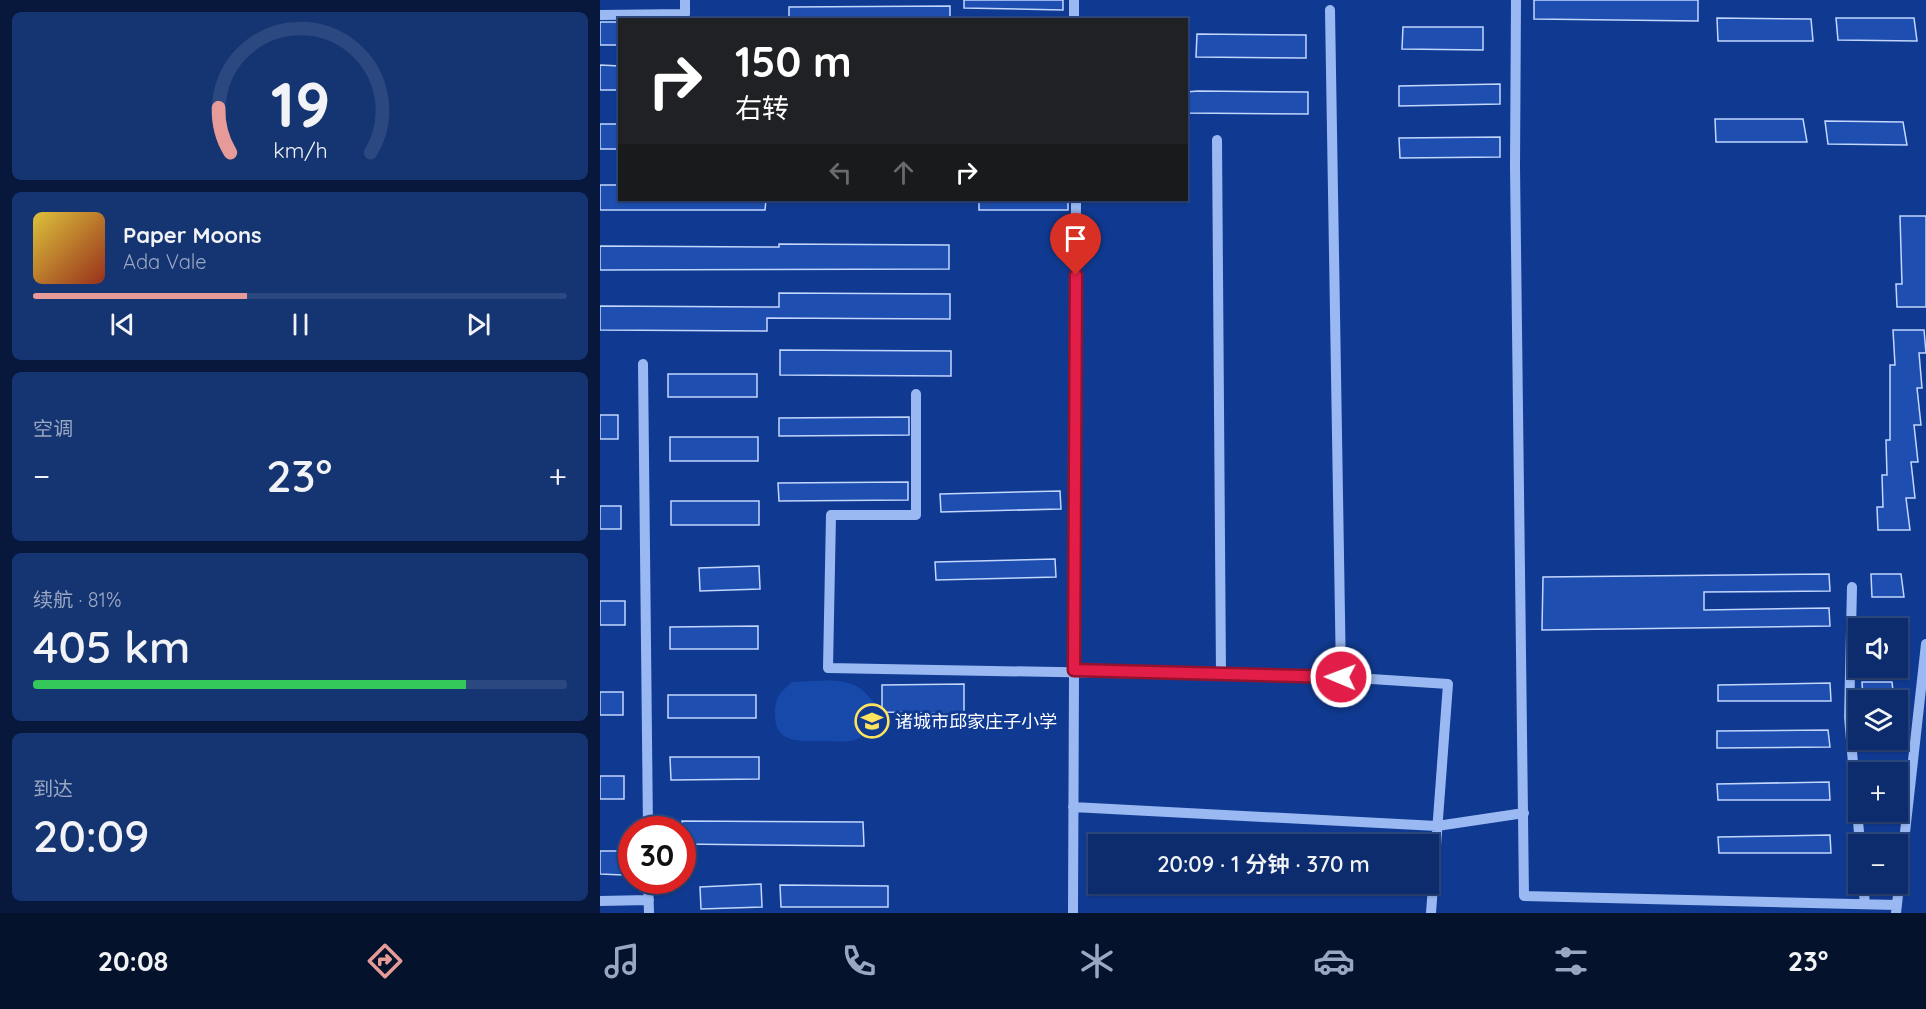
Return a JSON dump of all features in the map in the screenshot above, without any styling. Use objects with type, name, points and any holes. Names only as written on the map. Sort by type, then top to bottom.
[{"type":"street","points":[[600,15],[685,14],[685,0]]},
{"type":"street","points":[[1074,0],[1074,18]]},
{"type":"street","points":[[1516,0],[1515,167],[1524,896],[1865,904],[1897,909],[1926,644]]},
{"type":"street","points":[[1330,10],[1341,677]]},
{"type":"street","points":[[1217,140],[1221,675]]},
{"type":"street","points":[[1073,913],[1076,201]]},
{"type":"street","points":[[644,364],[648,816]]},
{"type":"street","points":[[916,394],[916,515],[831,515],[828,668],[1074,670],[1341,677],[1448,684],[1431,913]]},
{"type":"street","points":[[1852,587],[1849,717],[1859,834]]},
{"type":"street","points":[[1073,807],[1437,826],[1524,813]]},
{"type":"street","points":[[649,894],[649,913]]},
{"type":"street","points":[[1864,894],[1865,904]]},
{"type":"street","points":[[600,901],[649,900]]},
{"type":"shaded area","points":[[827,680],[848,683],[857,687],[874,703],[869,729],[858,739],[845,742],[799,741],[784,736],[776,723],[775,707],[779,695],[792,682]]},
{"type":"building","points":[[964,0],[1063,0],[1063,10],[964,8]]},
{"type":"building","points":[[1534,0],[1698,0],[1698,21],[1534,19]]},
{"type":"building","points":[[950,6],[950,18],[789,18],[789,7]]},
{"type":"building","points":[[1717,18],[1811,19],[1813,41],[1718,41]]},
{"type":"building","points":[[1836,18],[1914,18],[1917,41],[1838,40]]},
{"type":"building","points":[[600,22],[618,22],[618,45],[600,45]]},
{"type":"building","points":[[1403,27],[1483,27],[1483,50],[1402,49]]},
{"type":"building","points":[[1197,34],[1306,35],[1306,58],[1196,57]]},
{"type":"building","points":[[600,65],[618,66],[618,90],[600,90]]},
{"type":"building","points":[[1500,84],[1500,104],[1399,106],[1399,86]]},
{"type":"building","points":[[1188,92],[1308,92],[1308,114],[1188,113]]},
{"type":"building","points":[[1715,119],[1803,119],[1807,142],[1716,142]]},
{"type":"building","points":[[1825,121],[1903,122],[1907,145],[1828,144]]},
{"type":"building","points":[[600,124],[618,124],[618,149],[600,149]]},
{"type":"building","points":[[1500,137],[1500,157],[1400,158],[1399,138]]},
{"type":"building","points":[[600,185],[618,185],[618,201],[766,201],[765,210],[600,210]]},
{"type":"building","points":[[979,201],[1068,201],[1068,210],[979,210]]},
{"type":"building","points":[[1900,216],[1926,216],[1926,307],[1897,307],[1896,284],[1902,284]]},
{"type":"building","points":[[779,244],[949,245],[949,269],[600,270],[600,246],[779,247]]},
{"type":"building","points":[[779,293],[950,294],[950,319],[767,318],[767,331],[600,330],[600,306],[779,307]]},
{"type":"building","points":[[1893,330],[1924,330],[1926,353],[1919,353],[1922,388],[1917,388],[1921,425],[1914,425],[1918,462],[1911,462],[1915,498],[1906,498],[1910,530],[1878,530],[1877,507],[1883,507],[1882,475],[1887,475],[1886,440],[1890,440],[1890,365],[1895,365]]},
{"type":"building","points":[[780,350],[951,351],[951,376],[780,375]]},
{"type":"building","points":[[668,374],[757,374],[757,397],[668,397]]},
{"type":"building","points":[[600,415],[618,415],[618,439],[600,439]]},
{"type":"building","points":[[909,417],[909,435],[779,436],[779,418]]},
{"type":"building","points":[[670,437],[758,437],[758,461],[670,461]]},
{"type":"building","points":[[908,482],[908,500],[779,501],[778,483]]},
{"type":"building","points":[[1060,491],[1061,509],[941,512],[940,494]]},
{"type":"building","points":[[671,501],[759,501],[759,525],[671,525]]},
{"type":"building","points":[[600,506],[621,506],[621,529],[600,529]]},
{"type":"building","points":[[1055,559],[1056,577],[936,580],[935,562]]},
{"type":"building","points":[[759,566],[760,589],[700,591],[699,568]]},
{"type":"building","points":[[1829,574],[1830,591],[1704,592],[1704,610],[1829,608],[1830,626],[1542,630],[1543,577]]},
{"type":"building","points":[[1871,574],[1901,574],[1904,597],[1872,597]]},
{"type":"building","points":[[600,601],[625,601],[625,625],[600,625]]},
{"type":"building","points":[[758,626],[758,649],[670,649],[670,627]]},
{"type":"building","points":[[1862,682],[1892,682],[1893,690],[1862,690]]},
{"type":"building","points":[[1830,683],[1831,701],[1718,701],[1718,685]]},
{"type":"building","points":[[964,684],[964,714],[882,712],[882,685]]},
{"type":"building","points":[[600,692],[623,692],[623,715],[600,715]]},
{"type":"building","points":[[668,695],[756,695],[756,718],[668,718]]},
{"type":"building","points":[[1828,730],[1830,747],[1717,748],[1717,731]]},
{"type":"building","points":[[670,757],[759,757],[759,779],[671,780]]},
{"type":"building","points":[[600,776],[624,776],[624,799],[600,799]]},
{"type":"building","points":[[1829,782],[1830,800],[1718,800],[1717,784]]},
{"type":"building","points":[[696,821],[863,822],[864,846],[696,844]]},
{"type":"building","points":[[1830,835],[1831,853],[1719,853],[1718,837]]},
{"type":"building","points":[[600,851],[618,851],[618,875],[600,874]]},
{"type":"building","points":[[761,884],[762,907],[701,909],[700,887]]},
{"type":"building","points":[[780,885],[888,886],[888,907],[781,907]]},
{"type":"place","name":"诸城市邱家庄子小学","points":[[872,721]]},
{"type":"route","points":[[1076,275],[1074,670],[1341,677]]}]
